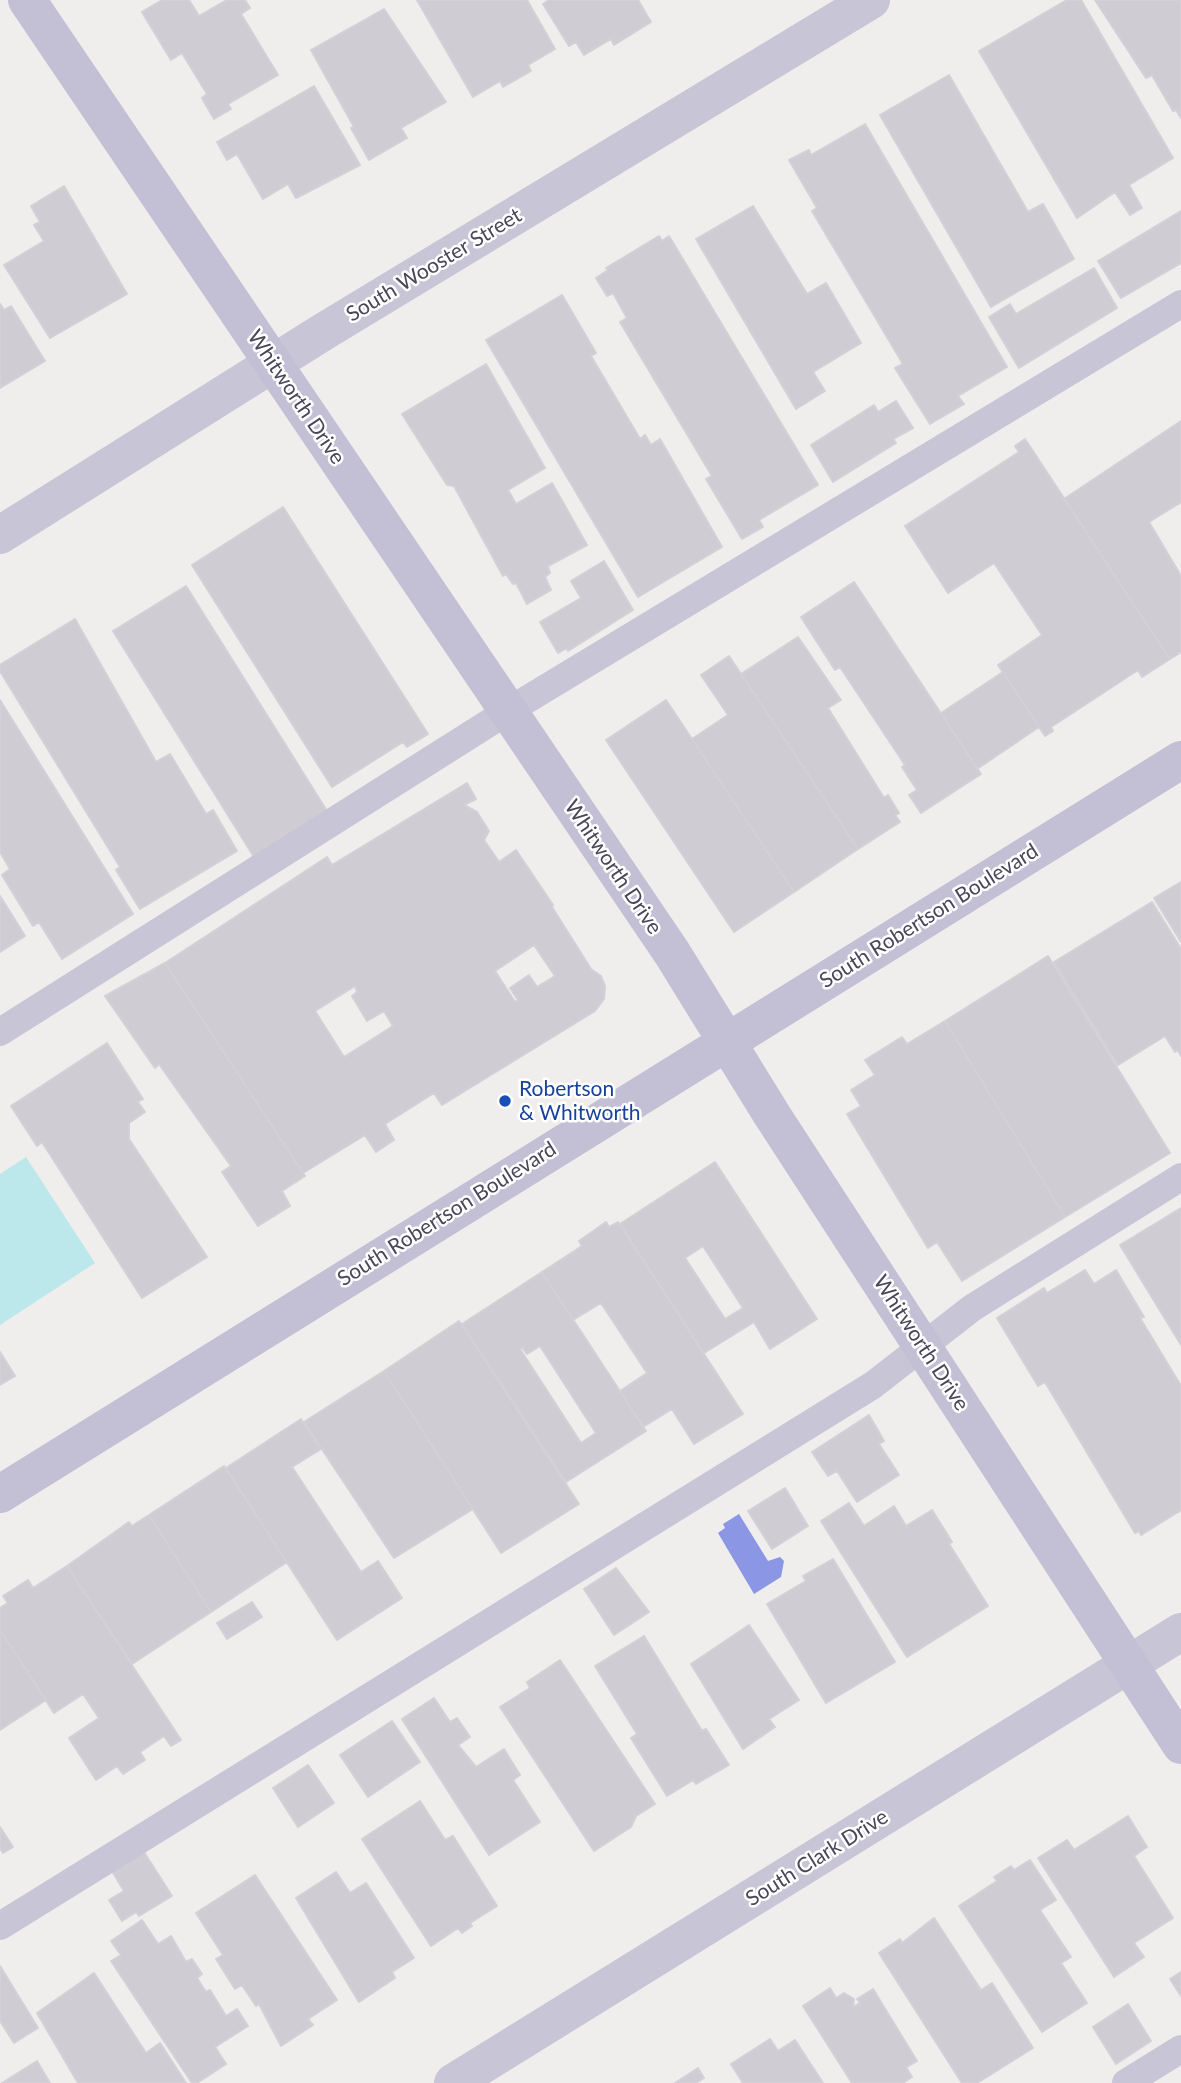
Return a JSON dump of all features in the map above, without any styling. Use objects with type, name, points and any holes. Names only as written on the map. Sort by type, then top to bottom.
[{"type":"street","name":"Whitworth Drive","points":[[27,0],[672,953],[1181,1745]]},
{"type":"street","name":"South Wooster Street","points":[[0,536],[274,364],[871,0]]},
{"type":"street","name":"South Robertson Boulevard","points":[[0,1494],[726,1040],[1181,760]]},
{"type":"street","name":"South Clark Drive","points":[[453,2083],[1181,1632]]},
{"type":"lane","points":[[0,1032],[508,711],[1181,304]]},
{"type":"lane","points":[[0,1926],[862,1393],[972,1308],[1181,1177]]},
{"type":"lane","points":[[1126,2083],[1181,2049]]},
{"type":"shaded area","points":[[26,1157],[95,1263],[0,1325],[0,1174]]},
{"type":"water","points":[[739,1514],[768,1561],[780,1557],[784,1561],[781,1577],[754,1594],[718,1533],[725,1528],[723,1524]]},
{"type":"building","points":[[162,0],[189,0],[199,16],[227,0],[245,0],[250,8],[241,14],[278,75],[228,104],[231,109],[214,119],[202,98],[207,94],[182,53],[171,60],[142,12]]},
{"type":"building","points":[[417,0],[527,0],[555,49],[528,65],[531,71],[503,87],[500,81],[473,97]]},
{"type":"building","points":[[549,0],[638,0],[651,22],[614,45],[611,39],[584,55],[576,42],[569,46],[543,4]]},
{"type":"building","points":[[1067,0],[1081,0],[1173,158],[1129,185],[1142,208],[1130,215],[1115,192],[1077,218],[979,51]]},
{"type":"building","points":[[1095,0],[1181,0],[1181,118],[1176,110],[1173,111],[1152,75],[1146,78]]},
{"type":"building","points":[[384,9],[446,102],[401,128],[407,138],[369,160],[351,128],[354,127],[311,50]]},
{"type":"building","points":[[949,75],[1028,212],[1043,204],[1074,259],[991,307],[880,115]]},
{"type":"building","points":[[314,86],[360,165],[296,198],[288,184],[263,199],[237,154],[227,160],[217,142]]},
{"type":"building","points":[[865,124],[1007,367],[958,396],[964,404],[930,424],[895,368],[903,364],[812,211],[817,208],[789,160],[809,150],[811,155]]},
{"type":"building","points":[[64,186],[127,294],[50,338],[4,265],[44,241],[34,225],[40,222],[31,206]]},
{"type":"building","points":[[753,206],[807,294],[826,283],[861,343],[813,372],[825,391],[796,409],[696,239]]},
{"type":"building","points":[[1181,211],[1181,263],[1121,298],[1098,261]]},
{"type":"building","points":[[659,236],[662,241],[669,236],[818,485],[759,520],[763,527],[742,539],[706,479],[712,476],[620,322],[627,318],[613,293],[607,296],[596,278],[608,270],[606,268]]},
{"type":"building","points":[[1094,268],[1117,308],[1019,368],[989,317],[1010,304],[1016,314]]},
{"type":"building","points":[[562,295],[596,353],[591,356],[640,439],[645,435],[651,445],[660,439],[722,547],[638,597],[486,340]]},
{"type":"building","points":[[0,304],[4,310],[11,306],[45,361],[0,388]]},
{"type":"building","points":[[486,364],[545,468],[508,490],[516,504],[552,483],[587,545],[548,566],[550,573],[545,577],[551,590],[527,604],[516,583],[513,584],[506,574],[503,576],[454,486],[447,485],[402,414]]},
{"type":"building","points":[[896,401],[913,428],[893,439],[896,443],[833,482],[811,445],[874,405],[878,412]]},
{"type":"building","points":[[1181,421],[1181,502],[1149,522],[1181,576],[1181,652],[1170,659],[1064,499]]},
{"type":"building","points":[[1025,439],[1170,659],[1142,677],[1138,670],[1051,727],[1053,731],[1045,736],[998,665],[1042,635],[994,563],[948,593],[905,526],[1019,452],[1015,446]]},
{"type":"building","points":[[283,507],[428,734],[407,747],[403,742],[332,787],[192,565]]},
{"type":"building","points":[[604,561],[633,610],[568,651],[567,648],[558,653],[540,622],[581,598],[571,581]]},
{"type":"building","points":[[854,582],[981,774],[921,813],[909,795],[917,790],[902,767],[905,765],[840,667],[835,670],[801,617]]},
{"type":"building","points":[[186,586],[327,811],[254,857],[113,631]]},
{"type":"building","points":[[75,619],[156,762],[170,754],[206,814],[213,810],[237,851],[140,909],[116,870],[120,867],[0,671],[0,665]]},
{"type":"building","points":[[798,637],[841,700],[828,708],[884,798],[888,795],[899,813],[895,815],[900,822],[858,849],[741,674]]},
{"type":"building","points":[[729,656],[858,849],[794,892],[692,739],[728,715],[701,675]]},
{"type":"building","points":[[1003,672],[1039,727],[977,769],[941,713]]},
{"type":"building","points":[[0,700],[133,914],[62,959],[39,922],[33,926],[2,875],[10,869],[0,852]]},
{"type":"building","points":[[666,700],[794,892],[734,932],[606,740]]},
{"type":"building","points":[[467,783],[476,799],[464,805],[477,812],[489,831],[484,840],[499,862],[516,850],[591,969],[601,976],[605,986],[604,999],[595,1011],[442,1105],[434,1093],[385,1124],[394,1140],[376,1152],[365,1135],[303,1173],[165,963],[327,857],[332,865]],"holes":[[[534,945],[555,976],[537,987],[529,975],[510,988],[518,1000],[515,1002],[495,971]],[[355,986],[357,992],[352,996],[367,1021],[384,1011],[393,1026],[344,1057],[315,1011]]]},
{"type":"building","points":[[1181,882],[1181,942],[1154,898]]},
{"type":"building","points":[[0,896],[25,936],[0,952]]},
{"type":"building","points":[[1152,902],[1181,949],[1181,1056],[1178,1050],[1175,1052],[1165,1036],[1118,1065],[1054,962]]},
{"type":"building","points":[[1048,956],[1170,1153],[1065,1217],[945,1021]]},
{"type":"building","points":[[165,963],[305,1176],[282,1191],[290,1206],[258,1226],[222,1172],[231,1166],[159,1064],[155,1068],[105,996]]},
{"type":"building","points":[[945,1021],[1065,1217],[962,1281],[937,1242],[928,1248],[847,1114],[861,1106],[851,1090],[875,1075],[865,1060],[902,1037],[907,1044]]},
{"type":"building","points":[[107,1043],[143,1099],[138,1102],[145,1112],[129,1123],[129,1139],[207,1257],[142,1298],[42,1142],[37,1146],[11,1106]]},
{"type":"building","points":[[715,1162],[817,1319],[770,1349],[754,1322],[704,1353],[620,1224]],"holes":[[[703,1246],[743,1308],[725,1319],[685,1258]]]},
{"type":"building","points":[[1181,1208],[1181,1345],[1120,1245]]},
{"type":"building","points":[[606,1222],[609,1227],[618,1222],[743,1414],[694,1444],[672,1409],[643,1427],[620,1391],[647,1373],[601,1303],[573,1320],[542,1272],[582,1246],[579,1241]]},
{"type":"building","points":[[1085,1270],[1094,1284],[1116,1270],[1144,1317],[1140,1318],[1181,1386],[1181,1510],[1141,1535],[1139,1531],[1135,1533],[1045,1382],[1038,1386],[997,1318],[1044,1288],[1047,1293]]},
{"type":"building","points":[[542,1272],[646,1431],[566,1482],[462,1324]],"holes":[[[540,1346],[596,1433],[581,1443],[520,1349],[522,1347],[527,1354]]]},
{"type":"building","points":[[459,1321],[579,1504],[501,1553],[384,1371]]},
{"type":"building","points":[[0,1352],[15,1376],[0,1385]]},
{"type":"building","points":[[384,1371],[473,1509],[394,1558],[304,1422]]},
{"type":"building","points":[[869,1415],[884,1441],[879,1444],[899,1475],[857,1502],[837,1471],[828,1476],[812,1452]]},
{"type":"building","points":[[301,1419],[321,1449],[292,1467],[361,1572],[378,1561],[402,1598],[337,1640],[226,1468]]},
{"type":"building","points":[[224,1466],[287,1562],[211,1612],[149,1515]]},
{"type":"building","points":[[785,1488],[808,1526],[772,1549],[748,1511]]},
{"type":"building","points":[[849,1503],[864,1526],[894,1506],[906,1526],[932,1510],[952,1542],[949,1544],[988,1606],[907,1657],[821,1521]]},
{"type":"building","points":[[149,1515],[211,1612],[132,1664],[67,1566],[129,1522],[132,1526]]},
{"type":"building","points":[[833,1559],[895,1662],[826,1703],[767,1604],[806,1581],[803,1576]]},
{"type":"building","points":[[67,1566],[181,1740],[171,1746],[164,1736],[140,1752],[145,1760],[123,1774],[117,1766],[96,1780],[69,1738],[99,1718],[83,1694],[54,1713],[0,1630],[0,1608],[8,1603],[3,1596],[28,1580],[33,1588]]},
{"type":"building","points":[[616,1568],[649,1612],[614,1635],[584,1589]]},
{"type":"building","points":[[252,1602],[262,1617],[227,1639],[217,1623]]},
{"type":"building","points":[[749,1625],[799,1700],[769,1719],[775,1727],[743,1749],[691,1664]]},
{"type":"building","points":[[0,1630],[46,1700],[0,1730]]},
{"type":"building","points":[[644,1636],[702,1731],[706,1729],[729,1765],[696,1784],[693,1780],[667,1796],[631,1738],[637,1734],[595,1666]]},
{"type":"building","points":[[560,1660],[655,1804],[636,1816],[631,1827],[594,1851],[500,1707],[530,1688],[527,1682]]},
{"type":"building","points":[[434,1698],[450,1722],[457,1718],[470,1737],[458,1745],[476,1767],[504,1749],[520,1775],[513,1780],[540,1822],[489,1855],[402,1719]]},
{"type":"building","points":[[392,1721],[420,1762],[368,1797],[340,1755]]},
{"type":"building","points":[[308,1765],[334,1803],[298,1827],[273,1788]]},
{"type":"building","points":[[420,1801],[445,1840],[453,1836],[497,1906],[470,1923],[472,1926],[462,1933],[458,1928],[431,1946],[362,1839]]},
{"type":"building","points":[[1128,1816],[1147,1847],[1134,1856],[1173,1918],[1134,1943],[1144,1957],[1114,1977],[1038,1858],[1067,1840],[1074,1850]]},
{"type":"building","points":[[0,1827],[13,1847],[3,1853],[0,1848]]},
{"type":"building","points":[[144,1852],[172,1896],[139,1916],[136,1912],[122,1921],[109,1900],[124,1891],[112,1871]]},
{"type":"building","points":[[1030,1860],[1056,1900],[1040,1910],[1071,1957],[1061,1963],[1087,2003],[1042,2032],[959,1906],[997,1881],[994,1877],[1011,1866],[1014,1870]]},
{"type":"building","points":[[336,1872],[350,1893],[366,1883],[414,1958],[392,1972],[395,1978],[359,2002],[296,1898]]},
{"type":"building","points":[[255,1875],[337,2000],[308,2019],[313,2025],[281,2046],[259,2004],[256,2006],[242,1985],[235,1989],[216,1959],[223,1955],[196,1913]]},
{"type":"building","points":[[934,1918],[981,1990],[992,1983],[1033,2048],[977,2083],[962,2083],[879,1953],[900,1939],[902,1943]]},
{"type":"building","points":[[142,1920],[158,1944],[171,1936],[186,1962],[192,1959],[202,1974],[197,1978],[206,1992],[210,1990],[226,2016],[237,2009],[248,2026],[215,2047],[226,2064],[197,2083],[192,2083],[111,1961],[121,1955],[111,1941]]},
{"type":"building","points":[[0,1966],[38,2028],[14,2043],[0,2021]]},
{"type":"building","points":[[1181,1972],[1181,1996],[1170,1979]]},
{"type":"building","points":[[94,1973],[146,2053],[160,2043],[186,2083],[78,2083],[37,2013]]},
{"type":"building","points":[[830,1988],[836,1998],[844,1993],[854,1999],[853,2007],[860,2003],[857,1999],[873,1989],[917,2061],[906,2067],[912,2077],[903,2083],[852,2083],[803,2006]]},
{"type":"building","points":[[1128,2004],[1151,2041],[1116,2064],[1093,2027]]},
{"type":"building","points":[[770,2039],[778,2051],[795,2040],[823,2083],[743,2083],[731,2064]]},
{"type":"building","points":[[37,2061],[50,2083],[2,2083]]},
{"type":"building","points":[[698,2068],[704,2078],[696,2083],[675,2083]]},
{"type":"place","name":"Robertson & Whitworth","points":[[505,1101]]}]
